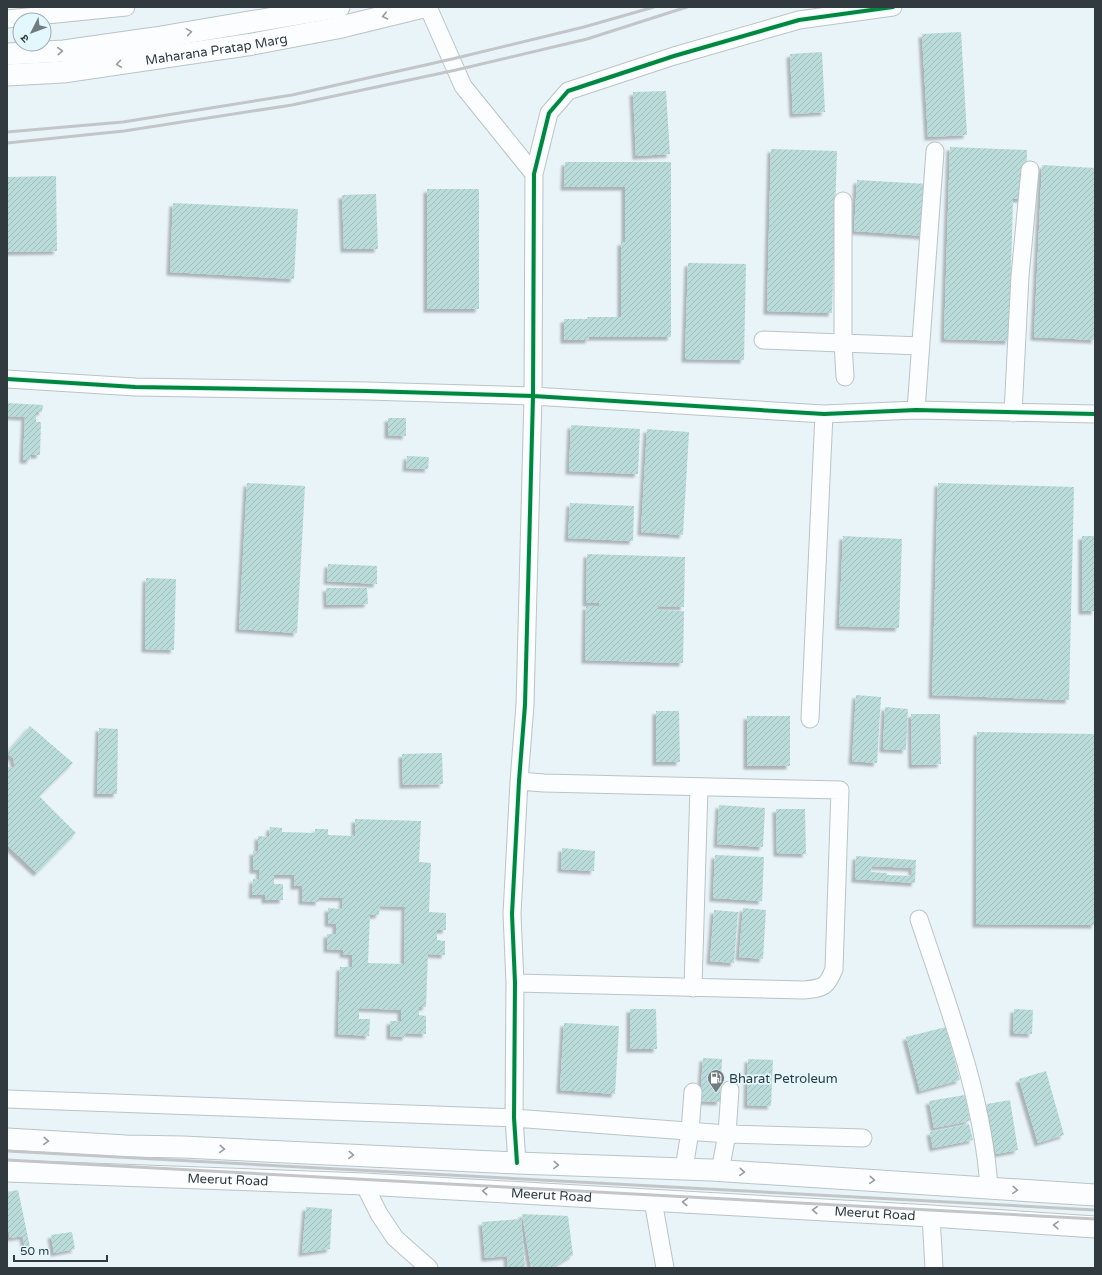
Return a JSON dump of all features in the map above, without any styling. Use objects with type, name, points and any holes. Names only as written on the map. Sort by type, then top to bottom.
[{"type":"main road","name":"Maharana Pratap Marg","points":[[7,54],[64,51],[339,7]]},
{"type":"main road","name":"Maharana Pratap Marg","points":[[7,75],[63,72],[252,44],[336,28],[423,7]]},
{"type":"main road","points":[[7,1139],[126,1146],[182,1147],[517,1163],[684,1169],[1095,1195]]},
{"type":"main road","points":[[517,1163],[518,1193]]},
{"type":"main road","name":"Meerut Road","points":[[7,1171],[364,1184],[931,1216],[1095,1227]]},
{"type":"street","points":[[7,19],[126,7]]},
{"type":"street","points":[[428,7],[463,86],[534,174]]},
{"type":"street","points":[[517,1163],[514,1118],[515,983],[512,914],[526,705],[534,396],[534,174],[549,113],[568,91],[674,56],[799,20],[893,7]]},
{"type":"street","points":[[916,410],[936,151]]},
{"type":"street","points":[[1013,413],[1020,276],[1030,170]]},
{"type":"street","points":[[844,201],[843,343],[845,377]]},
{"type":"street","points":[[763,340],[921,346]]},
{"type":"street","points":[[7,379],[135,386],[534,396],[824,414],[916,410],[1095,414]]},
{"type":"street","points":[[810,718],[824,414]]},
{"type":"street","points":[[515,983],[693,988],[818,989],[829,982],[834,969],[840,798],[840,790],[544,783],[520,781]]},
{"type":"street","points":[[693,988],[699,787]]},
{"type":"street","points":[[919,919],[974,1089],[988,1167],[989,1188]]},
{"type":"street","points":[[720,1171],[727,1134],[730,1090]]},
{"type":"street","points":[[684,1169],[690,1131],[693,1092]]},
{"type":"street","points":[[7,1099],[514,1118],[727,1134],[863,1138]]},
{"type":"street","points":[[364,1184],[379,1214],[395,1238],[429,1268]]},
{"type":"street","points":[[652,1201],[665,1268]]},
{"type":"street","points":[[931,1216],[934,1268]]},
{"type":"building","points":[[961,32],[967,135],[928,137],[922,34]]},
{"type":"building","points":[[822,52],[825,112],[793,114],[790,54]]},
{"type":"building","points":[[666,91],[670,154],[636,156],[633,92]]},
{"type":"building","points":[[950,147],[1027,150],[1026,199],[1013,199],[1009,341],[944,339]]},
{"type":"building","points":[[771,149],[837,151],[832,313],[767,311]]},
{"type":"building","points":[[565,162],[671,162],[671,337],[589,337],[589,340],[564,340],[564,319],[621,317],[621,242],[625,242],[625,187],[564,187]]},
{"type":"building","points":[[1042,165],[1095,168],[1095,340],[1034,337]]},
{"type":"building","points":[[56,176],[57,251],[7,252],[7,177]]},
{"type":"building","points":[[857,180],[928,184],[925,236],[854,231]]},
{"type":"building","points":[[427,189],[479,189],[479,309],[427,309]]},
{"type":"building","points":[[376,194],[378,249],[344,249],[342,195]]},
{"type":"building","points":[[173,203],[298,209],[294,279],[170,272]]},
{"type":"building","points":[[688,263],[746,264],[744,360],[685,359]]},
{"type":"building","points":[[7,403],[43,405],[42,412],[36,412],[36,422],[41,422],[40,455],[31,455],[30,460],[23,460],[25,417],[7,416]]},
{"type":"building","points":[[388,418],[406,418],[406,436],[388,435]]},
{"type":"building","points":[[571,425],[640,429],[638,474],[569,471]]},
{"type":"building","points":[[647,429],[689,432],[683,535],[641,532]]},
{"type":"building","points":[[407,456],[429,457],[428,469],[406,468]]},
{"type":"building","points":[[247,483],[305,486],[297,633],[239,629]]},
{"type":"building","points":[[938,483],[1074,487],[1069,700],[932,695]]},
{"type":"building","points":[[570,503],[634,506],[633,541],[568,538]]},
{"type":"building","points":[[843,536],[902,539],[899,628],[839,626]]},
{"type":"building","points":[[1082,536],[1095,536],[1095,611],[1082,611]]},
{"type":"building","points":[[587,554],[685,557],[684,607],[658,606],[658,610],[684,611],[683,663],[585,660],[586,606],[599,606],[600,603],[586,603]]},
{"type":"building","points":[[328,564],[377,566],[377,584],[327,581]]},
{"type":"building","points":[[146,578],[176,579],[174,650],[145,649]]},
{"type":"building","points":[[326,588],[367,588],[368,604],[327,605]]},
{"type":"building","points":[[856,695],[881,697],[877,763],[852,761]]},
{"type":"building","points":[[885,707],[908,709],[906,750],[883,749]]},
{"type":"building","points":[[656,711],[679,711],[680,762],[656,762]]},
{"type":"building","points":[[911,714],[940,714],[941,764],[912,765]]},
{"type":"building","points":[[747,716],[790,716],[790,766],[747,766]]},
{"type":"building","points":[[30,726],[73,763],[39,796],[76,833],[37,873],[7,845],[7,768],[15,768],[13,758],[7,753]]},
{"type":"building","points":[[99,728],[118,729],[117,794],[97,794]]},
{"type":"building","points":[[977,732],[1095,734],[1095,925],[976,924]]},
{"type":"building","points":[[442,753],[443,784],[403,785],[402,754]]},
{"type":"building","points":[[719,805],[765,808],[763,847],[717,844]]},
{"type":"building","points":[[776,809],[805,809],[806,854],[777,853]]},
{"type":"building","points":[[355,819],[421,821],[419,862],[431,863],[429,912],[446,913],[446,930],[437,930],[437,940],[445,941],[445,955],[428,954],[426,1007],[419,1007],[419,1015],[426,1016],[426,1034],[406,1033],[406,1037],[390,1036],[390,1021],[401,1021],[401,1010],[359,1008],[359,1019],[370,1019],[369,1036],[338,1034],[340,967],[352,967],[352,955],[343,954],[343,950],[327,949],[327,934],[336,934],[336,924],[328,923],[328,908],[342,909],[343,898],[319,897],[319,902],[302,901],[302,886],[294,886],[294,875],[274,875],[274,884],[283,884],[283,900],[265,900],[265,895],[252,895],[253,879],[259,880],[260,870],[253,870],[253,851],[258,852],[258,836],[269,837],[270,827],[282,828],[282,832],[315,833],[315,829],[328,829],[328,835],[355,836]],"holes":[[[380,906],[405,907],[404,964],[368,963],[370,915],[379,915]]]},
{"type":"building","points":[[562,848],[595,851],[594,871],[561,869]]},
{"type":"building","points":[[715,855],[764,857],[762,901],[713,898]]},
{"type":"building","points":[[856,856],[916,860],[915,883],[855,879]],"holes":[[[872,866],[912,868],[912,876],[887,875],[887,873],[871,872]]]},
{"type":"building","points":[[743,908],[766,910],[763,959],[739,957]]},
{"type":"building","points":[[714,910],[738,912],[734,963],[710,961]]},
{"type":"building","points":[[630,1009],[656,1009],[657,1049],[630,1049]]},
{"type":"building","points":[[1014,1009],[1033,1010],[1032,1034],[1013,1033]]},
{"type":"building","points":[[564,1023],[619,1026],[615,1094],[560,1090]]},
{"type":"building","points":[[946,1027],[960,1080],[920,1091],[906,1037]]},
{"type":"building","points":[[703,1058],[722,1059],[720,1102],[700,1101]]},
{"type":"building","points":[[748,1059],[773,1060],[771,1106],[747,1105]]},
{"type":"building","points":[[1046,1071],[1064,1135],[1038,1143],[1019,1079]]},
{"type":"building","points":[[965,1095],[970,1121],[934,1128],[929,1101]]},
{"type":"building","points":[[1010,1100],[1018,1150],[996,1154],[987,1104]]},
{"type":"building","points":[[969,1124],[973,1140],[933,1148],[930,1132]]},
{"type":"building","points":[[18,1190],[30,1247],[25,1248],[23,1236],[10,1238],[7,1222],[7,1192]]},
{"type":"building","points":[[306,1207],[332,1209],[330,1249],[302,1253]]},
{"type":"building","points":[[522,1214],[568,1216],[573,1255],[551,1268],[531,1268]]},
{"type":"building","points":[[521,1219],[525,1268],[508,1268],[507,1256],[485,1258],[482,1222]]},
{"type":"building","points":[[72,1232],[75,1249],[54,1253],[51,1235]]},
{"type":"railway","points":[[7,132],[123,122],[292,95],[452,59],[584,27],[654,7]]},
{"type":"railway","points":[[7,143],[124,131],[292,105],[456,70],[587,39],[687,7]]},
{"type":"railway","points":[[7,1151],[1095,1210]]},
{"type":"railway","points":[[7,1160],[1095,1219]]},
{"type":"cycle path","points":[[517,1163],[514,1118],[515,983],[512,914],[519,781],[525,705],[533,396],[534,174],[549,113],[568,91],[674,56],[799,20],[893,7]]},
{"type":"cycle path","points":[[7,379],[135,387],[367,391],[533,396],[824,414],[916,410],[1095,414]]},
{"type":"place","name":"Bharat Petroleum","points":[[716,1093]]}]
